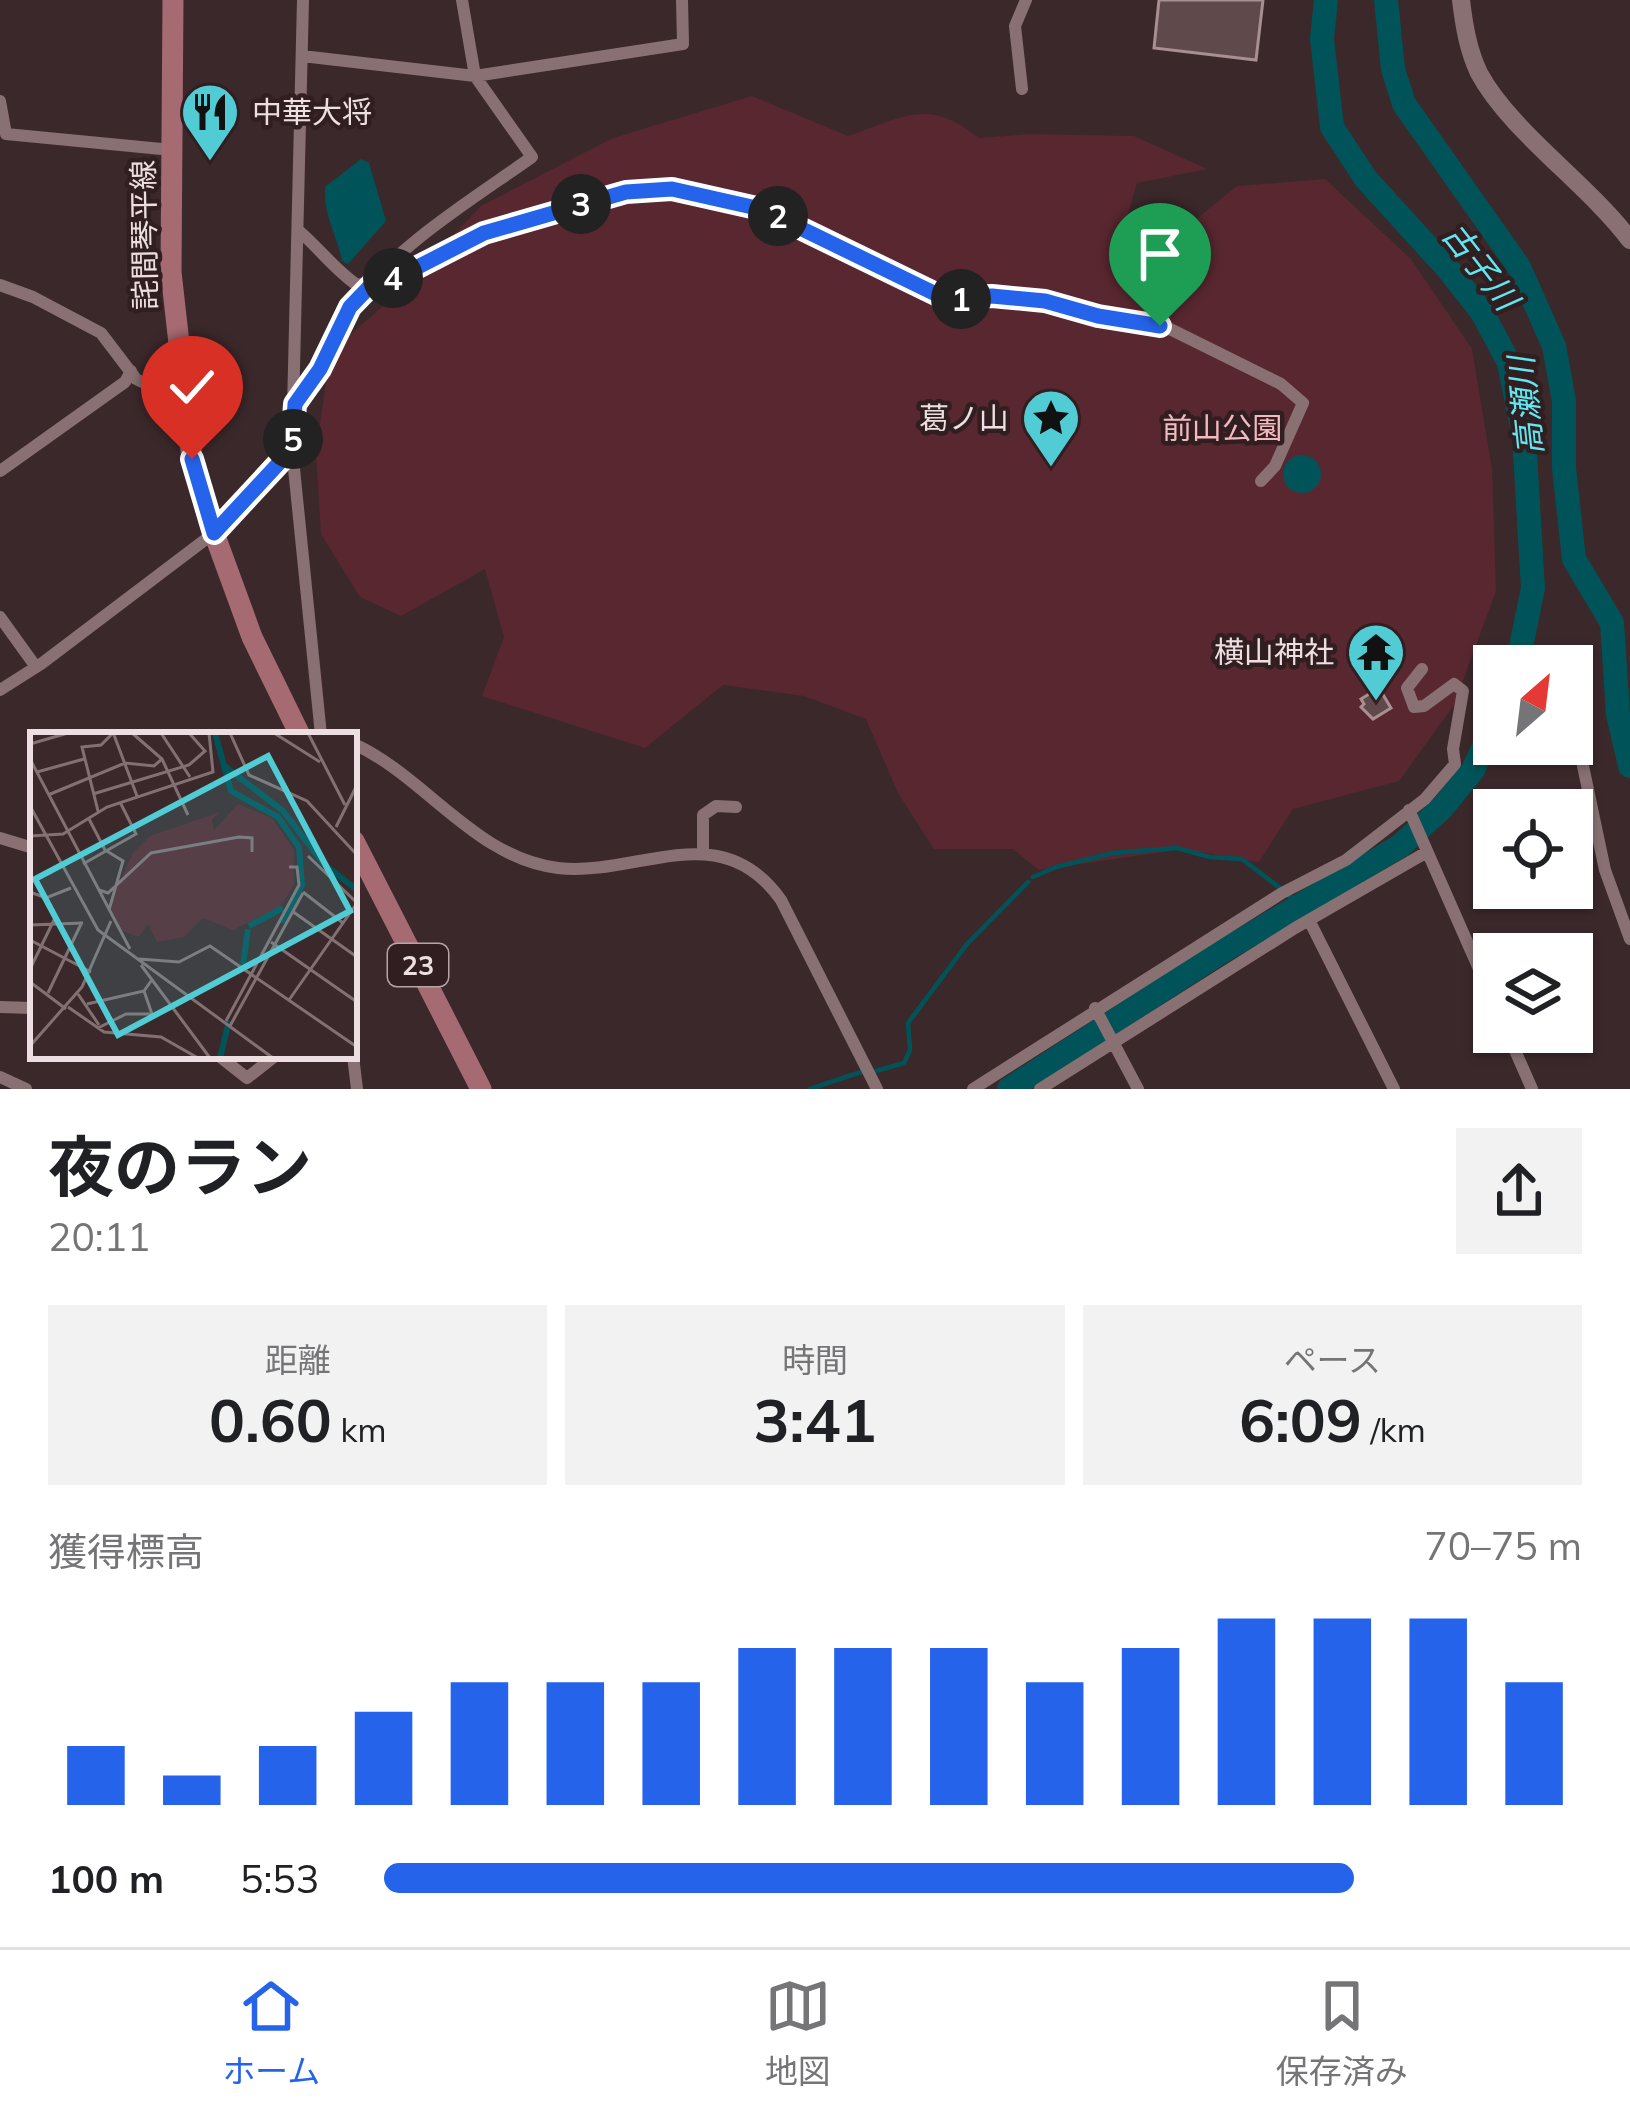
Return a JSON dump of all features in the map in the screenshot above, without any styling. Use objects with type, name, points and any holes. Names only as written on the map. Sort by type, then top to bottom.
[{"type":"main road","name":"詫間琴平線","points":[[173,0],[171,272],[192,459],[252,637],[299,732]]},
{"type":"main road","points":[[1461,0],[1469,49],[1480,75],[1505,110],[1573,175],[1630,240]]},
{"type":"main road","name":"23","points":[[357,847],[482,1089]]},
{"type":"street","points":[[303,0],[292,449],[321,732]]},
{"type":"street","points":[[295,404],[320,369],[350,307],[454,212],[532,157],[475,76],[462,0]]},
{"type":"street","points":[[302,56],[475,76],[683,44],[682,0]]},
{"type":"street","points":[[1022,89],[1015,26],[1026,0]]},
{"type":"street","points":[[0,101],[6,134],[172,150]]},
{"type":"street","points":[[298,231],[317,247],[327,264],[357,285],[406,273],[484,233],[626,192],[672,189],[761,209],[944,298],[1021,298],[1142,321],[1168,328],[1281,384],[1303,403],[1275,466],[1261,481]]},
{"type":"street","points":[[0,285],[101,333],[136,380],[184,403]]},
{"type":"street","points":[[0,471],[125,382],[131,371]]},
{"type":"street","points":[[0,690],[214,533],[292,449]]},
{"type":"street","points":[[0,617],[36,668]]},
{"type":"street","points":[[973,1089],[1095,1008],[1346,860],[1425,799],[1455,764],[1453,749],[1463,692],[1454,684],[1424,706],[1414,707],[1407,688],[1422,669]]},
{"type":"street","points":[[357,746],[407,774],[460,823],[543,865],[563,868],[703,853],[752,868],[770,885],[877,1089]]},
{"type":"street","points":[[1583,765],[1605,870],[1630,939]]},
{"type":"street","points":[[703,853],[703,815],[716,806],[736,807]]},
{"type":"street","points":[[1409,810],[1473,956]]},
{"type":"street","points":[[0,838],[30,847]]},
{"type":"street","points":[[1040,1089],[1426,850]]},
{"type":"street","points":[[1309,920],[1394,1089]]},
{"type":"street","points":[[0,1007],[30,1008]]},
{"type":"street","points":[[1095,1008],[1138,1089]]},
{"type":"street","points":[[1516,1053],[1532,1089]]},
{"type":"street","points":[[222,1059],[247,1078],[271,1059]]},
{"type":"street","points":[[353,1059],[357,1089]]},
{"type":"street","points":[[0,1077],[26,1089]]},
{"type":"green space","name":"前山公園","points":[[752,96],[848,136],[901,117],[930,114],[961,125],[979,138],[1134,136],[1207,169],[1137,183],[1116,254],[1174,237],[1237,186],[1325,179],[1411,259],[1472,349],[1492,469],[1496,591],[1454,705],[1399,781],[1293,809],[1259,862],[1183,849],[1039,870],[1013,849],[934,849],[898,793],[866,719],[804,696],[723,685],[645,748],[482,696],[504,637],[485,569],[401,616],[360,597],[321,534],[316,454],[330,352],[397,294],[481,206],[613,138]]},
{"type":"water","points":[[361,159],[369,163],[386,221],[348,264],[342,261],[328,216],[325,187]]},
{"type":"water","points":[[1302,455],[1315,461],[1321,474],[1315,487],[1302,493],[1289,487],[1283,474],[1289,461]]},
{"type":"building","points":[[1159,0],[1263,0],[1256,60],[1154,48]]},
{"type":"building","name":"横山神社","points":[[1379,688],[1391,708],[1373,719],[1361,707],[1361,699]]},
{"type":"waterway","name":"古子川","points":[[1326,0],[1322,39],[1332,127],[1366,179],[1482,312],[1509,363],[1524,437],[1533,588],[1521,645]]},
{"type":"waterway","name":"高瀬川","points":[[1386,0],[1393,69],[1404,104],[1519,267],[1554,346],[1564,401],[1564,468],[1574,559],[1612,623],[1618,714],[1630,766]]},
{"type":"waterway","name":"古子川","points":[[1009,1089],[1218,954],[1400,846],[1442,808],[1475,765]]},
{"type":"waterway","points":[[1033,877],[1113,853],[1177,848],[1242,859],[1280,888]]},
{"type":"waterway","points":[[876,1071],[904,1063],[910,1050],[908,1023],[967,944],[1028,882]]},
{"type":"waterway","points":[[1289,896],[1300,905]]},
{"type":"waterway","points":[[810,1089],[861,1072]]},
{"type":"place","name":"中華大将","points":[[210,163]]},
{"type":"place","name":"葛ノ山","points":[[1051,469]]},
{"type":"place","name":"横山神社","points":[[1376,703]]},
{"type":"route","points":[[192,459],[214,533],[292,449],[295,404],[308,391],[350,307],[375,281],[406,273],[484,233],[626,192],[672,189],[761,209],[944,298],[1045,301],[1160,326]]}]
